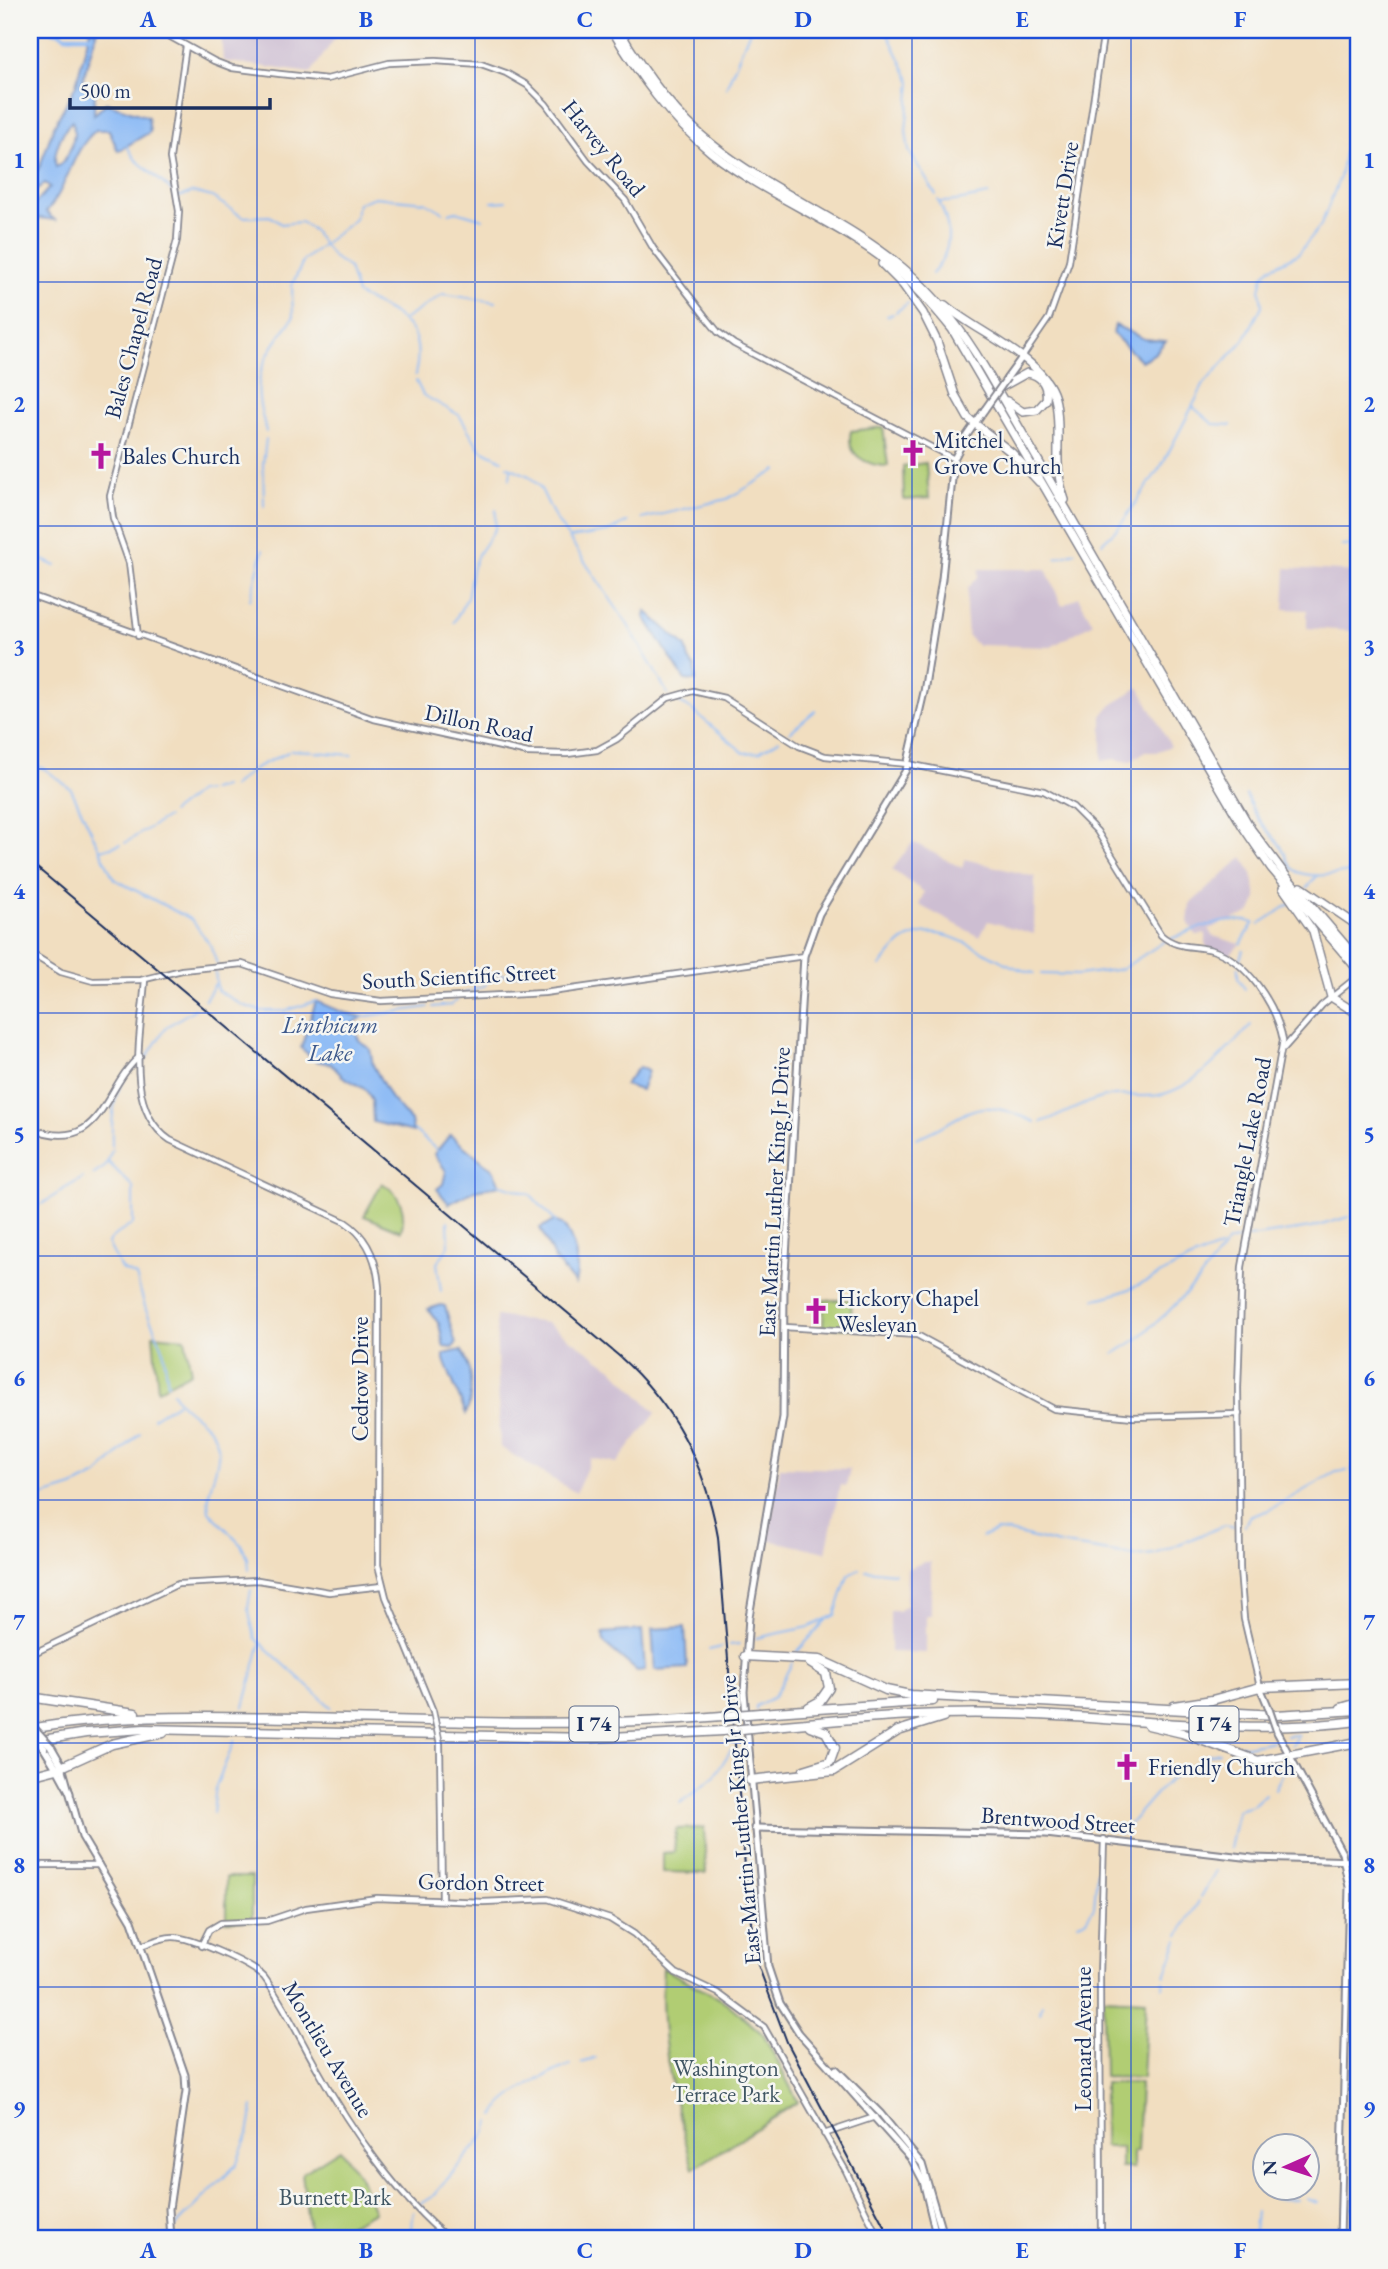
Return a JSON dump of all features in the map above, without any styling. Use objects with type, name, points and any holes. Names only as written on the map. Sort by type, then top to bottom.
[{"type":"highway","points":[[612,30],[654,95],[697,141],[736,169],[897,270],[952,329],[1226,799],[1313,931],[1331,997],[1358,1014]]},
{"type":"highway","points":[[619,30],[646,73],[677,112],[713,145],[877,248],[966,323],[1023,356],[1044,377],[1053,392],[1056,406],[1057,473],[1082,536]]},
{"type":"highway","points":[[851,239],[895,276],[917,303],[937,341],[958,402],[975,424],[1023,463],[1063,516]]},
{"type":"highway","points":[[913,276],[951,317],[1002,384],[1082,536],[1235,802],[1277,864],[1358,960]]},
{"type":"highway","points":[[1019,375],[1035,375],[1045,383],[1046,401],[1037,410],[1023,412],[1007,401],[1002,384],[1019,375]]},
{"type":"highway","points":[[1264,858],[1358,975]]},
{"type":"highway","points":[[1277,864],[1317,901],[1358,926]]},
{"type":"highway","points":[[745,1658],[808,1658],[835,1665],[886,1690],[961,1699]]},
{"type":"highway","points":[[745,1658],[805,1661],[818,1665],[826,1673],[829,1688],[820,1701],[792,1711]]},
{"type":"highway","points":[[1122,1707],[1191,1704],[1260,1687],[1358,1683]]},
{"type":"highway","points":[[30,1698],[173,1716]]},
{"type":"highway","name":"I 74","points":[[30,1730],[107,1719],[173,1716],[593,1724],[961,1699],[1297,1715],[1358,1710]]},
{"type":"highway","points":[[1297,1715],[1358,1703]]},
{"type":"highway","name":"I 74","points":[[30,1742],[115,1731],[593,1738],[723,1731],[917,1713],[1252,1726],[1358,1722]]},
{"type":"highway","points":[[750,1778],[834,1771],[908,1726],[971,1713]]},
{"type":"highway","points":[[1104,1719],[1182,1733],[1252,1760],[1269,1761],[1358,1742]]},
{"type":"highway","points":[[750,1778],[812,1770],[830,1762],[835,1748],[826,1732],[815,1727],[793,1725]]},
{"type":"highway","points":[[30,1776],[60,1767],[126,1740],[187,1731]]},
{"type":"main road","name":"East Martin Luther King Jr Drive","points":[[937,2239],[918,2169],[906,2151],[794,2027],[773,1986],[763,1928],[754,1828],[745,1658],[783,1417],[784,1327],[804,956],[819,914],[908,764],[942,579],[954,459],[1023,356]]},
{"type":"main road","name":"Triangle Lake Road","points":[[1260,1687],[1287,1756],[1345,1861]]},
{"type":"main road","points":[[30,1724],[60,1767],[82,1837],[127,1911],[186,2082],[169,2209],[171,2239]]},
{"type":"main road","points":[[30,1730],[48,1747]]},
{"type":"main road","name":"Brentwood Street","points":[[754,1828],[1014,1833],[1104,1838],[1251,1858],[1358,1861]]},
{"type":"main road","points":[[1340,2239],[1350,1896],[1345,1861]]},
{"type":"main road","name":"East Martin Luther King Jr Drive","points":[[825,2060],[845,2076],[916,2154],[927,2175],[944,2239]]},
{"type":"street","name":"Harvey Road","points":[[158,30],[202,56],[232,68],[318,79],[409,62],[481,64],[527,85],[541,98],[588,161],[625,200],[653,248],[718,332],[734,344],[954,459]]},
{"type":"street","name":"Kivett Drive","points":[[1023,356],[1049,318],[1069,262],[1104,30]]},
{"type":"street","name":"Bales Chapel Road","points":[[138,636],[129,564],[113,517],[110,496],[174,254],[179,218],[170,153],[186,47]]},
{"type":"street","points":[[185,55],[202,56]]},
{"type":"street","name":"Dillon Road","points":[[30,595],[374,719],[528,753],[578,754],[604,747],[668,698],[693,691],[724,698],[817,754],[839,760],[908,764]]},
{"type":"street","name":"Triangle Lake Road","points":[[908,764],[1044,791],[1074,808],[1097,831],[1161,935],[1178,945],[1216,951],[1246,972],[1273,1009],[1281,1027],[1284,1048],[1244,1249],[1239,1414],[1241,1593],[1248,1645],[1260,1687]]},
{"type":"street","name":"South Scientific Street","points":[[30,953],[79,979],[105,982],[145,979],[162,974],[244,964],[330,994],[381,1001],[544,993],[804,956]]},
{"type":"street","points":[[1284,1048],[1331,997],[1358,975]]},
{"type":"street","name":"Cedrow Drive","points":[[145,979],[140,1056],[142,1104],[148,1119],[162,1133],[345,1222],[359,1234],[372,1255],[379,1287],[377,1541],[382,1586],[433,1711],[440,1744],[442,1900]]},
{"type":"street","points":[[30,1128],[60,1134],[90,1124],[102,1113],[125,1073],[140,1056]]},
{"type":"street","points":[[784,1327],[917,1335],[1054,1409],[1133,1417],[1239,1414]]},
{"type":"street","points":[[30,1654],[178,1584],[258,1580],[323,1592],[382,1586]]},
{"type":"street","name":"Leonard Avenue","points":[[1101,2239],[1100,1975],[1104,1838]]},
{"type":"street","points":[[30,1865],[99,1866]]},
{"type":"street","name":"Gordon Street","points":[[201,1946],[209,1930],[224,1922],[267,1921],[306,1908],[393,1897],[442,1900],[548,1899],[610,1919],[643,1942],[676,1973],[718,1993],[758,2020],[773,2039],[879,2239]]},
{"type":"street","name":"Montlieu Avenue","points":[[141,1946],[172,1937],[250,1967],[264,1977],[335,2101],[426,2219],[449,2239]]},
{"type":"street","points":[[824,2134],[876,2117]]},
{"type":"shaded area","points":[[221,30],[380,30],[380,35],[335,38],[311,73],[223,61]]},
{"type":"shaded area","points":[[1286,568],[1358,572],[1358,621],[1352,631],[1307,628],[1307,610],[1284,609]]},
{"type":"shaded area","points":[[979,569],[1046,569],[1062,606],[1078,597],[1093,623],[1051,647],[977,645],[968,636],[966,610],[968,588],[978,577]]},
{"type":"shaded area","points":[[1139,687],[1171,746],[1156,752],[1145,752],[1130,762],[1114,759],[1102,761],[1102,716],[1109,707]]},
{"type":"shaded area","points":[[913,842],[962,868],[965,859],[1035,877],[1034,934],[988,921],[980,937],[919,905],[924,892],[892,870]]},
{"type":"shaded area","points":[[1243,857],[1252,874],[1257,898],[1251,912],[1209,929],[1213,936],[1240,944],[1230,955],[1206,947],[1206,934],[1196,935],[1188,922],[1190,904]]},
{"type":"shaded area","points":[[496,1316],[547,1323],[612,1368],[656,1413],[617,1463],[591,1458],[576,1493],[500,1447]]},
{"type":"shaded area","points":[[780,1467],[850,1469],[846,1486],[840,1485],[826,1552],[768,1540]]},
{"type":"shaded area","points":[[931,1562],[931,1615],[926,1615],[926,1653],[890,1652],[890,1611],[898,1611],[906,1605],[907,1569]]},
{"type":"green space","points":[[883,427],[888,466],[859,458],[851,447],[851,431]]},
{"type":"green space","points":[[926,463],[929,498],[904,500],[903,466]]},
{"type":"green space","points":[[382,1183],[398,1197],[403,1216],[401,1231],[364,1216]]},
{"type":"green space","points":[[824,1300],[851,1300],[852,1329],[823,1327]]},
{"type":"green space","points":[[153,1335],[185,1338],[191,1372],[158,1390]]},
{"type":"green space","points":[[704,1828],[706,1873],[663,1872],[663,1853],[674,1852],[676,1829]]},
{"type":"green space","points":[[226,1877],[252,1877],[252,1921],[226,1921]]},
{"type":"green space","name":"Washington Terrace Park","points":[[663,1968],[727,2003],[764,2035],[798,2102],[693,2169],[665,2046]]},
{"type":"green space","points":[[1103,1998],[1146,2000],[1142,2078],[1104,2077]]},
{"type":"green space","points":[[1104,2083],[1140,2083],[1137,2151],[1133,2152],[1133,2168],[1121,2168],[1121,2147],[1104,2147]]},
{"type":"green space","name":"Burnett Park","points":[[340,2149],[361,2179],[374,2212],[322,2239],[310,2239],[302,2173]]},
{"type":"water","points":[[90,30],[97,30],[81,86],[95,90],[94,115],[106,103],[148,117],[150,132],[118,151],[109,130],[96,130],[80,149],[60,192],[46,212],[55,220],[40,218],[30,223],[30,209],[50,187],[45,183],[30,196],[30,183],[40,166],[54,126],[76,85]],"holes":[[[72,121],[74,126],[68,153],[56,167],[55,155],[59,142]]]},
{"type":"water","points":[[1115,325],[1144,339],[1166,341],[1154,354],[1141,361],[1113,334]]},
{"type":"water","points":[[646,611],[686,647],[689,660],[695,667],[696,681],[685,680],[645,617]]},
{"type":"water","name":"Linthicum Lake","points":[[316,1001],[363,1017],[352,1024],[359,1040],[370,1049],[373,1065],[391,1099],[411,1121],[413,1132],[373,1122],[372,1100],[366,1090],[342,1076],[331,1064],[316,1061],[301,1048]]},
{"type":"water","points":[[639,1067],[648,1071],[641,1090],[624,1085]]},
{"type":"water","points":[[450,1135],[493,1170],[500,1185],[475,1190],[449,1204],[437,1189],[443,1184],[446,1171],[434,1154]]},
{"type":"water","points":[[554,1221],[562,1224],[573,1245],[577,1269],[575,1284],[555,1260],[540,1228]]},
{"type":"water","points":[[445,1306],[456,1344],[452,1348],[444,1347],[439,1324],[428,1309]]},
{"type":"water","points":[[461,1350],[465,1356],[470,1381],[470,1400],[466,1414],[444,1360],[444,1354]]},
{"type":"water","points":[[685,1627],[687,1668],[655,1670],[652,1629]]},
{"type":"water","points":[[642,1630],[645,1670],[637,1671],[604,1643],[603,1633]]},
{"type":"waterway","points":[[41,30],[60,32],[65,36],[92,36]]},
{"type":"waterway","points":[[726,88],[750,30]]},
{"type":"waterway","points":[[886,30],[911,82],[906,131],[909,151],[936,195]]},
{"type":"waterway","points":[[1102,543],[1119,527],[1163,463],[1204,384],[1244,340],[1262,306],[1260,290],[1263,276],[1270,268],[1298,254],[1321,225],[1340,177],[1358,75]]},
{"type":"waterway","points":[[126,145],[135,159],[179,197],[193,192],[212,197],[243,217],[270,216],[281,224],[301,222],[312,229],[333,257],[349,268],[357,294],[395,315],[412,331],[418,357],[415,375]]},
{"type":"waterway","points":[[940,202],[989,195]]},
{"type":"waterway","points":[[304,260],[355,219],[358,203],[375,197],[425,202],[443,212]]},
{"type":"waterway","points":[[932,274],[944,256],[948,238],[946,219],[938,200]]},
{"type":"waterway","points":[[492,202],[506,201]]},
{"type":"waterway","points":[[449,213],[456,211],[483,219]]},
{"type":"waterway","points":[[266,432],[259,399],[260,376],[268,355],[293,318],[292,285],[303,262]]},
{"type":"waterway","points":[[405,319],[443,294],[496,302]]},
{"type":"waterway","points":[[896,312],[908,303]]},
{"type":"waterway","points":[[887,316],[893,314]]},
{"type":"waterway","points":[[416,381],[423,395],[459,415],[480,449],[502,460]]},
{"type":"waterway","points":[[1193,407],[1213,424],[1231,425]]},
{"type":"waterway","points":[[264,506],[263,464],[266,439]]},
{"type":"waterway","points":[[507,466],[529,476],[540,487],[555,518],[628,625],[668,694]]},
{"type":"waterway","points":[[510,479],[511,469]]},
{"type":"waterway","points":[[642,519],[727,499],[777,470]]},
{"type":"waterway","points":[[454,622],[467,598],[478,554],[495,529],[496,510]]},
{"type":"waterway","points":[[571,538],[608,532],[628,522]]},
{"type":"waterway","points":[[1342,546],[1358,545]]},
{"type":"waterway","points":[[250,600],[263,550]]},
{"type":"waterway","points":[[1056,558],[1075,552]]},
{"type":"waterway","points":[[30,554],[56,566]]},
{"type":"waterway","points":[[676,701],[691,709],[744,753],[759,752],[779,740]]},
{"type":"waterway","points":[[790,732],[815,711]]},
{"type":"waterway","points":[[291,750],[312,751]]},
{"type":"waterway","points":[[232,787],[255,768],[288,752]]},
{"type":"waterway","points":[[315,752],[352,755]]},
{"type":"waterway","points":[[30,764],[45,769],[71,789],[114,879],[192,920],[211,946],[217,964]]},
{"type":"waterway","points":[[211,790],[224,787]]},
{"type":"waterway","points":[[171,813],[198,792],[207,791]]},
{"type":"waterway","points":[[1246,795],[1293,869],[1307,875],[1358,871]]},
{"type":"waterway","points":[[125,843],[167,817]]},
{"type":"waterway","points":[[101,850],[121,844]]},
{"type":"waterway","points":[[1307,888],[1317,876]]},
{"type":"waterway","points":[[1259,924],[1290,904]]},
{"type":"waterway","points":[[1171,939],[1201,927],[1224,922],[1254,923]]},
{"type":"waterway","points":[[1241,944],[1253,924]]},
{"type":"waterway","points":[[880,966],[907,939],[923,934],[938,934],[954,938],[1018,969],[1034,973]]},
{"type":"waterway","points":[[1041,974],[1078,975],[1122,969],[1165,941]]},
{"type":"waterway","points":[[1239,962],[1243,950]]},
{"type":"waterway","points":[[1238,968],[1238,978],[1245,989]]},
{"type":"waterway","points":[[215,970],[217,990],[242,1005],[261,1011],[285,1011],[316,1001]]},
{"type":"waterway","points":[[473,990],[485,985],[489,974],[514,975],[527,971]]},
{"type":"waterway","points":[[205,1000],[215,984]]},
{"type":"waterway","points":[[461,995],[470,991]]},
{"type":"waterway","points":[[433,1007],[451,1005],[457,1000]]},
{"type":"waterway","points":[[361,1017],[428,1007]]},
{"type":"waterway","points":[[143,1063],[166,1027],[195,1009]]},
{"type":"waterway","points":[[1041,1122],[1105,1097],[1159,1095],[1185,1085],[1210,1067],[1251,1025]]},
{"type":"waterway","points":[[112,1147],[113,1114],[118,1092],[122,1082],[137,1066]]},
{"type":"waterway","points":[[916,1138],[971,1110],[982,1108],[996,1108],[1035,1122]]},
{"type":"waterway","points":[[414,1130],[439,1152]]},
{"type":"waterway","points":[[93,1175],[106,1166],[112,1150]]},
{"type":"waterway","points":[[108,1162],[133,1187],[133,1224],[111,1238],[108,1243],[121,1269],[136,1276],[146,1310],[163,1348],[168,1384]]},
{"type":"waterway","points":[[59,1192],[83,1178]]},
{"type":"waterway","points":[[499,1184],[530,1194],[556,1222]]},
{"type":"waterway","points":[[42,1204],[57,1194]]},
{"type":"waterway","points":[[30,1213],[39,1205]]},
{"type":"waterway","points":[[1249,1237],[1311,1228],[1348,1217]]},
{"type":"waterway","points":[[441,1291],[437,1263],[449,1246],[448,1221]]},
{"type":"waterway","points":[[1114,1354],[1136,1340],[1167,1313],[1198,1281],[1228,1242],[1243,1238]]},
{"type":"waterway","points":[[1095,1299],[1129,1289],[1220,1248]]},
{"type":"waterway","points":[[173,1392],[181,1404],[204,1423],[218,1444],[217,1462],[208,1501],[209,1511],[241,1545],[248,1558],[249,1570]]},
{"type":"waterway","points":[[153,1418],[177,1403]]},
{"type":"waterway","points":[[30,1500],[73,1487],[97,1475],[140,1433]]},
{"type":"waterway","points":[[1352,1471],[1358,1455]]},
{"type":"waterway","points":[[1245,1525],[1249,1517],[1269,1510],[1336,1472],[1347,1471]]},
{"type":"waterway","points":[[982,1537],[997,1531],[1009,1532],[1059,1544],[1135,1556],[1155,1554],[1225,1525],[1234,1527]]},
{"type":"waterway","points":[[756,1638],[809,1627],[835,1615],[848,1575],[860,1569]]},
{"type":"waterway","points":[[866,1570],[894,1573]]},
{"type":"waterway","points":[[251,1590],[248,1607],[255,1638],[331,1707]]},
{"type":"waterway","points":[[797,1652],[826,1620]]},
{"type":"waterway","points":[[729,1645],[739,1644]]},
{"type":"waterway","points":[[244,1707],[260,1646]]},
{"type":"waterway","points":[[709,1650],[722,1647]]},
{"type":"waterway","points":[[756,1710],[756,1706],[774,1697],[792,1663]]},
{"type":"waterway","points":[[1286,1736],[1299,1735]]},
{"type":"waterway","points":[[1291,1745],[1297,1737]]},
{"type":"waterway","points":[[737,1742],[741,1739]]},
{"type":"waterway","points":[[213,1813],[216,1786],[235,1740]]},
{"type":"waterway","points":[[1240,1744],[1247,1746],[1274,1741]]},
{"type":"waterway","points":[[680,1803],[714,1777],[731,1750]]},
{"type":"waterway","points":[[1204,1756],[1219,1752]]},
{"type":"waterway","points":[[1120,1834],[1164,1785],[1197,1763]]},
{"type":"waterway","points":[[1275,1789],[1286,1767]]},
{"type":"waterway","points":[[1230,1849],[1238,1810],[1252,1806],[1265,1794]]},
{"type":"waterway","points":[[1078,1923],[1086,1920],[1094,1907],[1097,1871]]},
{"type":"waterway","points":[[1201,1897],[1216,1871]]},
{"type":"waterway","points":[[1179,1935],[1199,1901]]},
{"type":"waterway","points":[[1165,1976],[1178,1940]]},
{"type":"waterway","points":[[1163,1987],[1164,1981]]},
{"type":"waterway","points":[[1040,2013],[1042,2005]]},
{"type":"waterway","points":[[581,2063],[596,2058]]},
{"type":"waterway","points":[[495,2116],[516,2093],[570,2065]]},
{"type":"waterway","points":[[172,2230],[236,2165],[248,2134],[253,2107]]},
{"type":"waterway","points":[[420,2204],[433,2196],[487,2132],[490,2122]]},
{"type":"waterway","points":[[1345,2207],[1358,2208]]},
{"type":"waterway","points":[[409,2239],[414,2212]]},
{"type":"waterway","points":[[1253,2239],[1256,2212]]},
{"type":"waterway","points":[[30,2226],[40,2239]]},
{"type":"waterway","points":[[162,2239],[168,2234]]},
{"type":"waterway","points":[[426,2239],[442,2237]]},
{"type":"waterway","points":[[451,2237],[476,2239]]},
{"type":"railway","points":[[30,862],[619,1356],[639,1375],[671,1416],[705,1485],[718,1537],[748,1903],[758,1965],[787,2042],[891,2239]]},
{"type":"place","name":"Mitchel Grove Church","points":[[913,453]]},
{"type":"place","name":"Bales Church","points":[[101,456]]},
{"type":"place","name":"Hickory Chapel Wesleyan","points":[[816,1311]]},
{"type":"place","name":"Friendly Church","points":[[1127,1767]]}]
